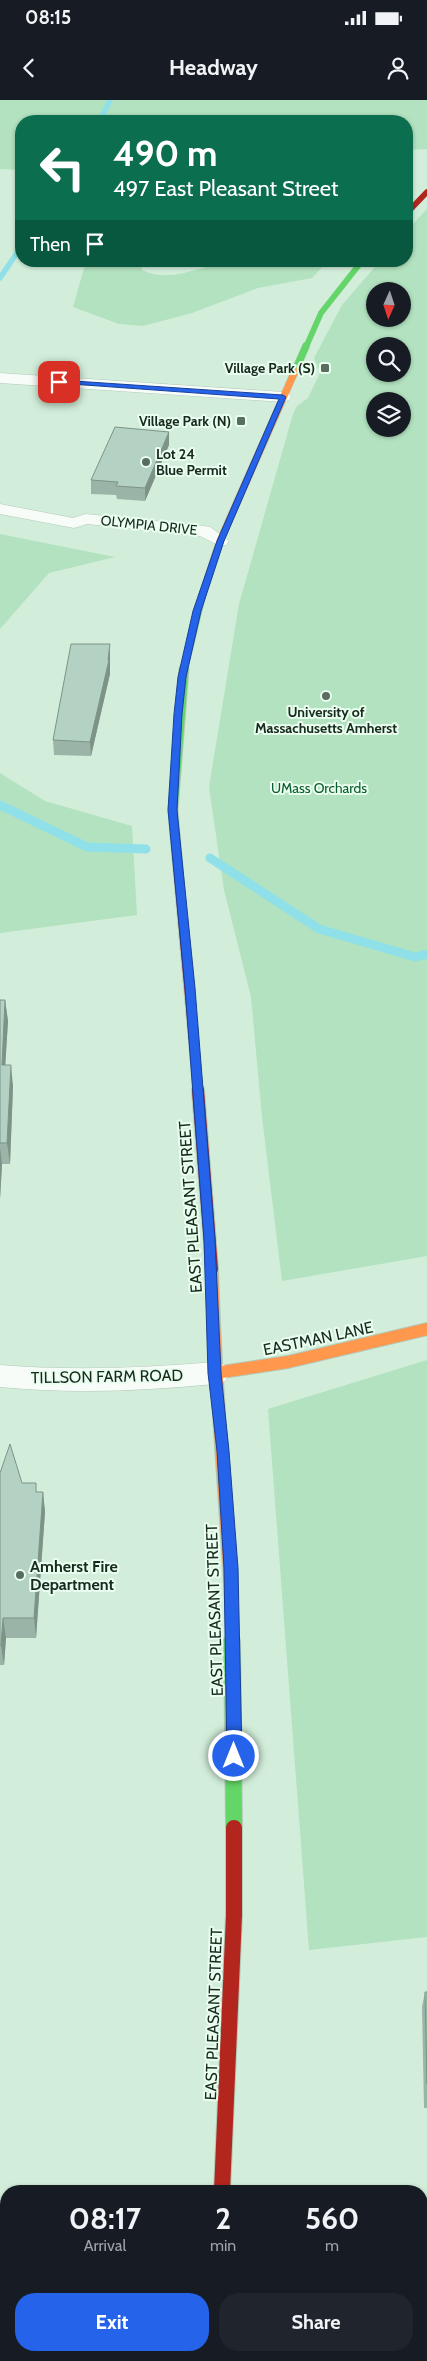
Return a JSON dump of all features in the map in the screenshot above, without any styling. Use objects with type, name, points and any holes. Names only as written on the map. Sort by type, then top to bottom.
[{"type":"main road","points":[[413,207],[427,192]]},
{"type":"main road","name":"EAST PLEASANT STREET","points":[[222,2185],[234,1915],[235,1738],[231,1568],[223,1451],[214,1373],[210,1240],[190,988],[173,810],[178,714],[182,677],[197,611],[220,541],[321,313],[357,267]]},
{"type":"main road","name":"EASTMAN LANE","points":[[214,1373],[297,1360],[427,1329]]},
{"type":"street","points":[[0,378],[283,397]]},
{"type":"street","name":"OLYMPIA DRIVE","points":[[0,509],[74,523],[80,530],[198,545],[220,541]]},
{"type":"street","name":"TILLSON FARM ROAD","points":[[0,1376],[75,1380],[136,1379],[214,1373]]},
{"type":"green space","points":[[0,100],[427,100],[427,149],[413,150],[413,115],[15,115],[15,170],[0,169]]},
{"type":"green space","name":"UMass Orchards","points":[[427,209],[427,1256],[282,1281],[262,1117],[251,997],[224,890],[209,787],[239,604],[293,414],[297,406],[308,398],[320,373],[314,358],[342,305],[375,267],[413,267],[413,224]]},
{"type":"green space","points":[[84,267],[141,267],[142,270],[165,275],[208,267],[322,267],[312,278],[258,288],[192,313],[143,326],[119,324],[73,307]]},
{"type":"green space","points":[[0,534],[115,557],[49,573],[0,629]]},
{"type":"green space","points":[[0,773],[45,801],[132,826],[137,915],[0,933]]},
{"type":"green space","points":[[427,1360],[427,1937],[309,1950],[268,1409]]},
{"type":"building","points":[[115,427],[169,432],[145,488],[116,486],[118,482],[91,480]]},
{"type":"building","points":[[71,644],[110,644],[109,660],[90,742],[53,740]]},
{"type":"building","points":[[0,1000],[5,1000],[2,1065],[11,1065],[7,1143],[0,1143]]},
{"type":"building","name":"Amherst Fire Department","points":[[10,1444],[22,1483],[36,1483],[36,1492],[43,1492],[34,1618],[3,1618],[0,1645],[0,1473]]},
{"type":"building","points":[[425,1992],[427,1992],[427,2084]]},
{"type":"waterway","points":[[103,115],[110,100]]},
{"type":"waterway","points":[[0,278],[15,256]]},
{"type":"waterway","points":[[0,805],[87,847],[146,849]]},
{"type":"waterway","points":[[210,858],[319,929],[415,957],[427,954]]},
{"type":"traffic: fast","points":[[295,371],[321,313],[357,267]]},
{"type":"traffic: fast","points":[[175,835],[173,810],[182,677],[202,596]]},
{"type":"traffic: fast","points":[[232,1619],[234,1828]]},
{"type":"traffic: slow","points":[[202,596],[220,541],[295,371]]},
{"type":"traffic: slow","points":[[212,1269],[215,1373],[223,1451],[232,1619]]},
{"type":"traffic: slow","points":[[215,1373],[288,1362],[427,1329]]},
{"type":"traffic: jam","points":[[413,207],[427,192]]},
{"type":"traffic: jam","points":[[175,835],[190,988],[212,1269]]},
{"type":"traffic: jam","points":[[222,2185],[234,1915],[234,1828]]},
{"type":"place","name":"Village Park (S)","points":[[325,368]]},
{"type":"place","name":"Village Park (N)","points":[[241,421]]},
{"type":"place","name":"Lot 24 Blue Permit","points":[[146,462]]},
{"type":"place","name":"University of Massachusetts Amherst","points":[[326,696]]},
{"type":"place","name":"Amherst Fire Department","points":[[20,1575]]},
{"type":"route","points":[[59,382],[283,397],[220,541],[197,611],[182,677],[173,810],[190,988],[210,1240],[214,1316],[214,1373],[223,1451],[231,1568],[234,1756]]}]
